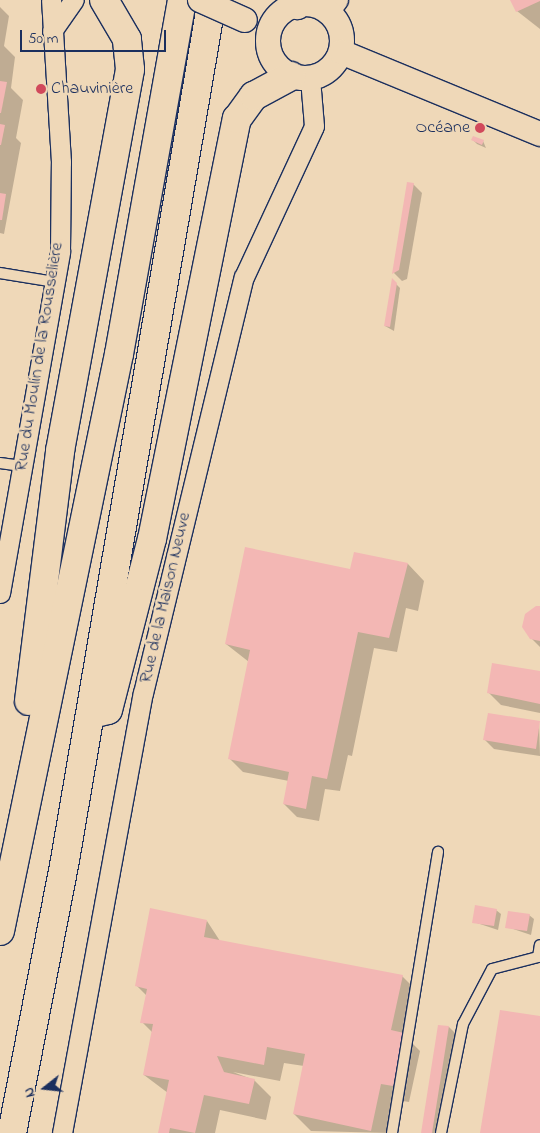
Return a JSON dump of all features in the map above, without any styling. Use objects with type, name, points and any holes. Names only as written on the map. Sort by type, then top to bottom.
[{"type":"highway","points":[[15,854],[4,836],[33,680],[53,496],[130,69],[127,39],[104,0]]},
{"type":"highway","points":[[0,931],[121,344],[182,0]]},
{"type":"highway","points":[[12,1133],[89,714],[212,0]]},
{"type":"highway","points":[[89,714],[108,710],[152,539],[237,120],[254,96],[301,77]]},
{"type":"street","name":"Rue du Moulin de la Rousselière","points":[[0,592],[60,251],[61,162],[51,0]]},
{"type":"street","points":[[52,31],[74,0]]},
{"type":"street","points":[[200,0],[269,30]]},
{"type":"street","points":[[296,2],[333,6],[341,30],[341,52],[330,70],[301,77],[278,67],[270,53],[269,30],[280,13],[296,2]]},
{"type":"street","points":[[341,52],[540,134]]},
{"type":"street","name":"Rue de la Maison Neuve","points":[[62,1133],[143,693],[244,277],[314,126],[301,77]]},
{"type":"lane","points":[[0,273],[55,282]]},
{"type":"lane","points":[[0,463],[22,466]]},
{"type":"lane","points":[[392,1133],[438,852]]},
{"type":"lane","points":[[441,1133],[462,1024],[492,969],[538,957],[540,945]]},
{"type":"building","points":[[510,0],[540,0],[540,1],[516,12]]},
{"type":"building","points":[[0,81],[7,82],[1,113],[0,113]]},
{"type":"building","points":[[0,124],[5,125],[1,145],[0,145]]},
{"type":"building","points":[[473,136],[484,140],[482,145],[471,140]]},
{"type":"building","points":[[407,182],[414,183],[399,270],[392,274]]},
{"type":"building","points":[[0,193],[6,194],[2,220],[0,220]]},
{"type":"building","points":[[392,278],[397,283],[390,327],[384,326]]},
{"type":"building","points":[[245,547],[350,569],[354,552],[408,563],[389,638],[358,632],[327,779],[312,776],[306,809],[283,804],[289,772],[228,759],[250,650],[225,644]]},
{"type":"building","points":[[536,606],[540,606],[540,641],[530,639],[522,627],[525,614]]},
{"type":"building","points":[[492,663],[540,671],[540,704],[487,693]]},
{"type":"building","points":[[488,713],[540,721],[536,749],[483,740]]},
{"type":"building","points":[[475,905],[497,909],[494,926],[472,923]]},
{"type":"building","points":[[150,908],[207,920],[204,937],[403,975],[391,1030],[404,1033],[393,1086],[381,1084],[371,1131],[293,1114],[305,1054],[267,1047],[264,1065],[217,1056],[224,1072],[255,1079],[249,1104],[204,1095],[195,1133],[170,1128],[169,1133],[158,1133],[169,1080],[143,1075],[153,1024],[140,1023],[147,989],[135,986]]},
{"type":"building","points":[[508,911],[530,914],[527,931],[505,928]]},
{"type":"building","points":[[500,1010],[540,1016],[540,1133],[480,1133]]},
{"type":"building","points":[[438,1025],[449,1026],[432,1133],[421,1133]]},
{"type":"place","name":"Chauvinière","points":[[41,89]]},
{"type":"place","name":"Océane","points":[[480,128]]}]
